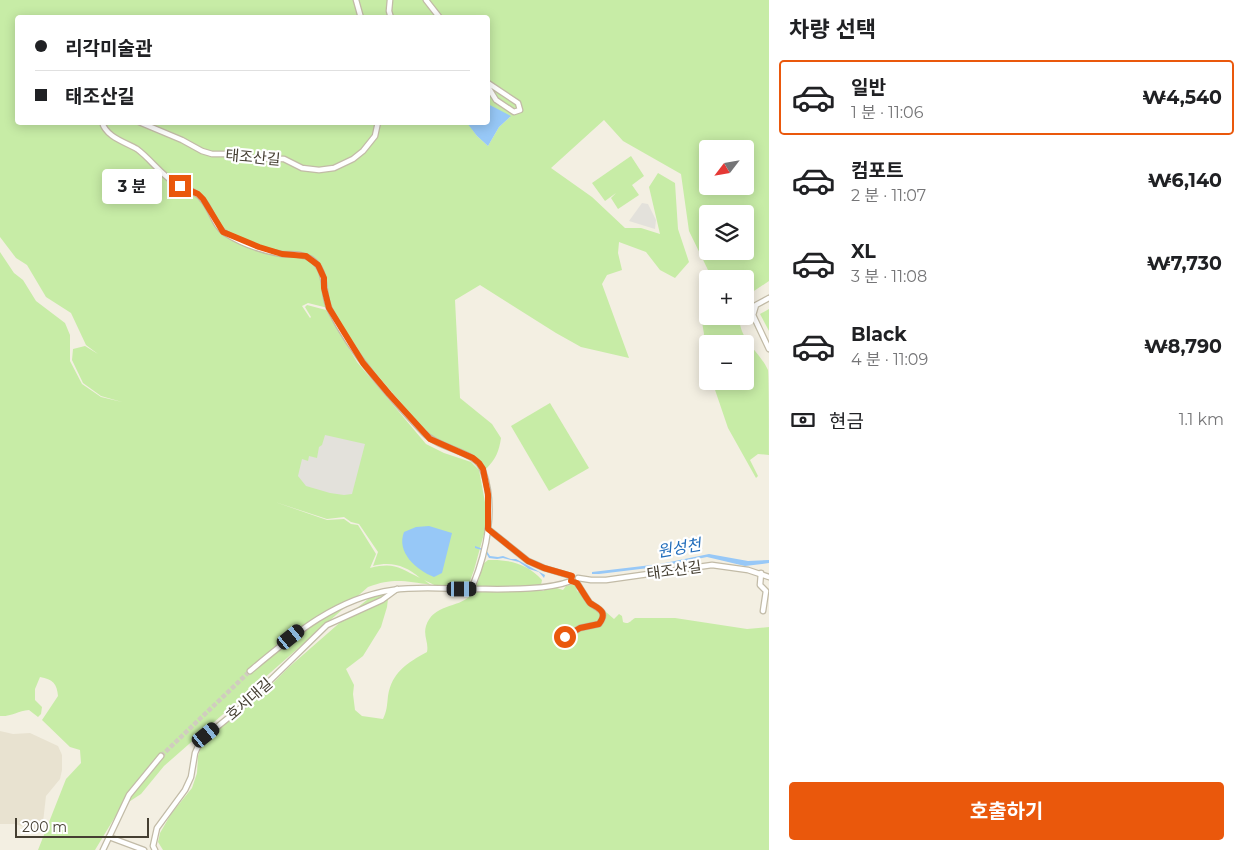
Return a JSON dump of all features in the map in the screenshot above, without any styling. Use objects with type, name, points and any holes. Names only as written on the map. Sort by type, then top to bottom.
[{"type":"street","points":[[356,0],[360,15]]},
{"type":"street","points":[[390,0],[390,15]]},
{"type":"street","points":[[426,0],[438,15]]},
{"type":"street","points":[[490,84],[518,103],[520,110],[514,112],[496,100],[490,90]]},
{"type":"street","points":[[103,125],[106,131],[138,150],[167,178],[198,194],[208,206],[223,232],[282,254],[306,256],[318,265],[324,278],[324,288],[329,308],[363,363],[430,439],[473,458],[479,463],[483,469],[488,494],[488,529],[473,586]]},
{"type":"street","name":"태조산길","points":[[146,125],[212,154],[284,159],[302,168],[319,170],[334,168],[353,159],[363,151],[375,136],[377,125]]},
{"type":"street","points":[[769,298],[756,305],[753,311],[754,320],[769,349]]},
{"type":"street","name":"태조산길","points":[[488,529],[528,561],[574,580],[606,580],[712,564],[761,573],[769,577]]},
{"type":"street","points":[[761,573],[760,585],[766,591],[763,611]]},
{"type":"street","points":[[250,671],[305,626],[329,612],[377,593],[397,589],[513,589],[557,585],[574,580],[590,603],[599,608],[602,618],[599,624],[580,628],[565,637]]},
{"type":"street","name":"호서대길","points":[[155,850],[153,846],[157,828],[185,790],[192,776],[195,753],[201,740],[249,701],[327,625],[382,600],[397,589]]},
{"type":"street","points":[[103,850],[129,795],[161,756]]},
{"type":"street","points":[[109,837],[144,850]]},
{"type":"shaded area","points":[[642,203],[648,204],[656,220],[655,229],[629,221]]},
{"type":"shaded area","points":[[325,435],[365,444],[352,494],[330,493],[306,486],[298,476],[302,459],[308,461],[309,456],[317,458],[319,447],[322,445]]},
{"type":"shaded area","points":[[0,731],[13,734],[30,733],[58,746],[62,755],[60,779],[46,796],[43,822],[37,831],[15,824],[0,824]]},
{"type":"green space","points":[[0,0],[769,0],[769,281],[754,291],[754,270],[708,270],[703,260],[754,260],[754,205],[699,205],[699,252],[689,231],[681,174],[623,141],[604,120],[551,168],[592,197],[625,228],[641,228],[660,234],[649,187],[658,173],[675,183],[678,229],[689,262],[675,278],[660,270],[646,252],[619,242],[618,253],[622,270],[607,275],[602,284],[629,358],[581,347],[480,285],[455,300],[460,398],[492,424],[501,438],[497,455],[486,469],[473,455],[435,439],[415,419],[366,362],[332,309],[308,303],[302,306],[310,318],[305,307],[307,305],[326,310],[357,362],[426,444],[444,453],[471,462],[479,470],[487,513],[485,530],[470,581],[462,589],[451,593],[424,580],[431,585],[399,581],[385,582],[368,587],[164,766],[141,794],[121,807],[95,850],[38,850],[66,779],[81,763],[80,750],[70,747],[42,720],[58,696],[55,685],[48,679],[40,677],[35,689],[35,700],[42,707],[41,714],[38,717],[29,710],[0,716],[0,252],[14,273],[23,280],[36,301],[65,323],[70,335],[70,361],[82,384],[101,397],[122,402],[101,396],[83,383],[72,360],[73,349],[85,346],[98,354],[86,345],[71,313],[46,297],[27,265],[16,258],[0,237]],"holes":[[[275,502],[327,519],[344,517],[351,522],[359,524],[378,552],[373,566],[393,564],[409,570],[420,578],[396,567],[378,566],[370,568],[376,554],[358,525],[351,524],[344,519],[327,520]]]},
{"type":"green space","points":[[631,156],[644,176],[632,185],[639,195],[618,209],[611,198],[616,193],[605,201],[592,183]]},
{"type":"green space","points":[[769,309],[769,331],[760,314]]},
{"type":"green space","points":[[702,325],[740,325],[744,335],[704,335]]},
{"type":"green space","points":[[754,350],[768,370],[769,397],[769,455],[758,454],[750,460],[758,476],[756,478],[728,428],[715,390],[754,390]]},
{"type":"green space","points":[[550,403],[589,468],[549,491],[511,426]]},
{"type":"green space","points":[[488,560],[503,560],[524,566],[542,580],[540,590],[543,591],[551,586],[563,590],[566,586],[575,584],[577,591],[598,605],[614,619],[619,614],[622,616],[625,623],[635,618],[675,618],[747,629],[769,627],[769,850],[163,850],[158,842],[160,833],[171,814],[192,788],[197,773],[198,756],[203,742],[264,692],[288,668],[352,612],[373,595],[382,592],[388,599],[381,627],[363,656],[346,669],[354,685],[355,710],[362,716],[383,719],[390,688],[397,674],[407,664],[427,652],[425,630],[429,619],[440,610],[459,603],[470,596],[477,585],[483,564]]},
{"type":"water","points":[[490,105],[511,116],[499,127],[488,146],[469,125],[490,125]]},
{"type":"water","points":[[429,526],[452,533],[442,573],[434,577],[414,565],[405,553],[402,539],[404,532],[416,527]]},
{"type":"water","points":[[475,546],[486,550],[490,556],[516,559],[545,575],[544,578],[539,572],[529,569],[519,562],[503,558],[489,558],[485,551],[475,548]]},
{"type":"water","points":[[709,554],[748,561],[769,560],[769,563],[745,566],[707,557],[657,567],[592,574],[592,572],[660,564]]},
{"type":"tunnel","points":[[161,756],[250,671]]},
{"type":"route","points":[[180,186],[198,194],[203,199],[223,232],[236,239],[282,254],[306,256],[318,265],[324,278],[324,288],[329,308],[363,363],[430,439],[473,458],[483,469],[488,494],[488,529],[528,561],[572,576],[571,581],[577,583],[590,603],[595,604],[601,611],[602,621],[599,624],[580,628],[565,637]]},
{"type":"water label","name":"원성천","points":[[679,548]]}]
